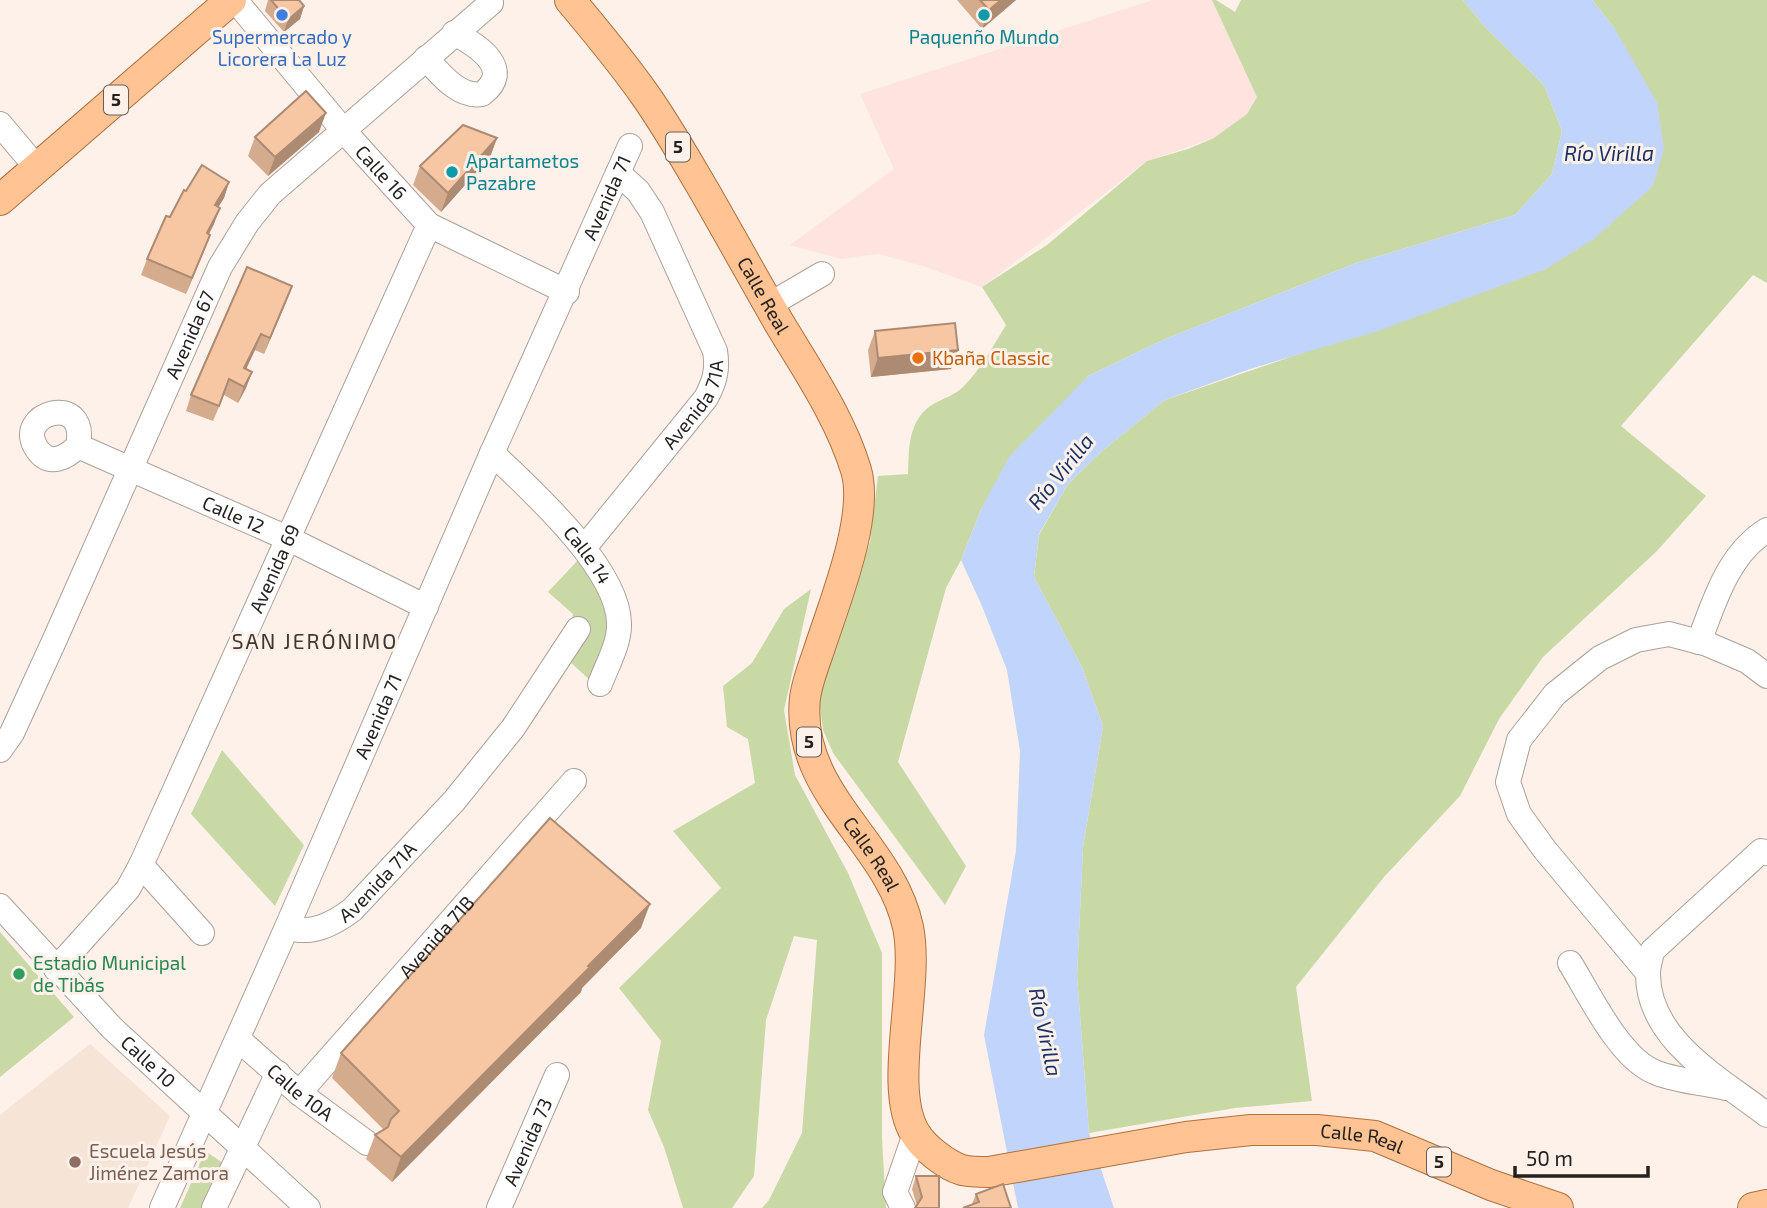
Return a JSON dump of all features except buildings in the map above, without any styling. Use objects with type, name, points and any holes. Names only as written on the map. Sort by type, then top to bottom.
[{"type":"main road","name":"5","points":[[0,200],[233,0]]},
{"type":"main road","name":"Calle Real","points":[[570,0],[646,96],[687,162],[833,417],[857,473],[858,513],[845,569],[805,698],[806,733],[817,771],[827,792],[896,891],[908,926],[910,995],[903,1074],[908,1115],[915,1134],[932,1151],[962,1170],[989,1172],[1186,1137],[1251,1130],[1317,1130],[1375,1136],[1491,1185],[1558,1208]]},
{"type":"main road","points":[[1753,1208],[1767,1205]]},
{"type":"street","name":"Calle 16","points":[[233,0],[343,130],[429,225],[567,292]]},
{"type":"street","name":"Avenida 67","points":[[0,750],[12,733],[220,267],[247,223],[270,194],[491,3]]},
{"type":"street","points":[[426,58],[448,81],[467,94],[482,94],[489,89],[494,81],[491,60],[476,46],[454,33]]},
{"type":"street","points":[[0,124],[37,168]]},
{"type":"street","name":"Avenida 71","points":[[162,1208],[492,453],[567,292],[630,146]]},
{"type":"street","name":"Avenida 71A","points":[[584,548],[706,398],[714,383],[717,367],[715,351],[652,212],[638,191],[618,173]]},
{"type":"street","name":"Avenida 69","points":[[56,969],[128,888],[141,864],[429,225]]},
{"type":"street","points":[[769,305],[822,274]]},
{"type":"street","name":"Calle 12","points":[[78,446],[287,538],[426,607]]},
{"type":"street","name":"Calle 14","points":[[492,453],[557,514],[584,548],[611,591],[620,622],[600,684]]},
{"type":"street","points":[[1699,642],[1719,589],[1736,559],[1767,530]]},
{"type":"street","name":"Avenida 71A","points":[[287,927],[304,930],[325,927],[352,909],[454,801],[513,728],[578,629]]},
{"type":"street","points":[[1648,972],[1545,850],[1519,814],[1508,782],[1519,740],[1555,694],[1600,658],[1636,640],[1669,634],[1699,642],[1747,661],[1767,676]]},
{"type":"street","name":"Avenida 71B","points":[[299,1093],[575,780]]},
{"type":"street","points":[[1765,850],[1652,951],[1648,972],[1651,998],[1664,1028],[1692,1057],[1767,1115]]},
{"type":"street","points":[[141,864],[202,933]]},
{"type":"street","name":"Calle 10","points":[[0,906],[113,1028],[308,1208]]},
{"type":"street","points":[[1570,962],[1612,1030],[1635,1061],[1656,1073],[1734,1090]]},
{"type":"street","name":"Calle 10A","points":[[238,1039],[299,1093],[367,1143]]},
{"type":"street","points":[[214,1208],[278,1073]]},
{"type":"street","name":"Avenida 73","points":[[499,1208],[557,1075]]},
{"type":"street","points":[[903,1208],[895,1192],[915,1134]]},
{"type":"shaded area","points":[[1153,0],[1212,0],[1257,97],[1247,114],[1214,138],[1147,161],[982,287],[879,254],[841,259],[790,245],[894,169],[860,94]]},
{"type":"shaded area","name":"Escuela Jesús Jiménez Zamora","points":[[90,1044],[170,1116],[128,1208],[0,1208],[0,1115]]},
{"type":"green space","points":[[1212,0],[1235,12],[1241,0],[1463,0],[1485,27],[1544,85],[1562,131],[1552,174],[1515,215],[1356,263],[1165,339],[1088,376],[982,507],[961,560],[946,588],[898,762],[966,866],[945,905],[833,753],[823,730],[821,689],[870,542],[878,476],[908,474],[912,434],[920,417],[926,409],[963,387],[981,365],[1006,325],[982,287],[1047,245],[1147,161],[1214,138],[1247,114],[1257,97]]},
{"type":"green space","points":[[1592,0],[1767,0],[1767,283],[1753,275],[1621,426],[1706,496],[1657,551],[1543,657],[1499,719],[1460,796],[1384,877],[1296,987],[1312,1101],[1235,1108],[1089,1133],[1077,976],[1083,847],[1103,726],[1082,667],[1034,577],[1039,535],[1068,484],[1101,452],[1165,400],[1546,269],[1615,29]]},
{"type":"green space","points":[[581,557],[597,581],[611,622],[594,684],[568,660],[573,614],[548,592]]},
{"type":"green space","points":[[811,589],[784,710],[795,775],[848,873],[882,953],[882,1139],[886,1208],[762,1208],[769,1200],[802,1133],[817,940],[794,936],[766,1020],[754,1176],[732,1208],[683,1208],[664,1147],[648,1110],[661,1041],[619,988],[721,888],[673,831],[755,783],[748,739],[727,727],[723,686],[752,663],[784,609]]},
{"type":"green space","points":[[222,750],[304,845],[275,906],[191,814]]},
{"type":"green space","name":"Estadio Municipal de Tibás","points":[[0,932],[74,1017],[0,1077]]},
{"type":"green space","points":[[208,1153],[223,1163],[203,1208],[180,1208],[201,1161]]},
{"type":"water","name":"Río Virilla","points":[[1463,0],[1592,0],[1615,29],[1657,102],[1664,149],[1653,186],[1594,239],[1546,269],[1378,331],[1250,369],[1165,400],[1101,452],[1068,484],[1039,534],[1034,577],[1082,667],[1103,726],[1083,847],[1077,976],[1089,1133],[1114,1208],[1018,1208],[984,1035],[1016,851],[1020,751],[1007,670],[961,560],[982,507],[1009,457],[1088,376],[1165,339],[1356,263],[1515,215],[1552,174],[1562,131],[1544,85],[1485,27]]},
{"type":"place","name":"Supermercado y Licorera La Luz","points":[[282,15]]},
{"type":"place","name":"Paquenño Mundo","points":[[984,15]]},
{"type":"place","name":"Apartametos Pazabre","points":[[452,172]]},
{"type":"place","name":"Kbaña Classic","points":[[918,358]]},
{"type":"place","name":"Estadio Municipal de Tibás","points":[[19,974]]},
{"type":"place","name":"Escuela Jesús Jiménez Zamora","points":[[75,1162]]},
{"type":"district","name":"SAN JERÓNIMO","points":[[315,642]]}]
